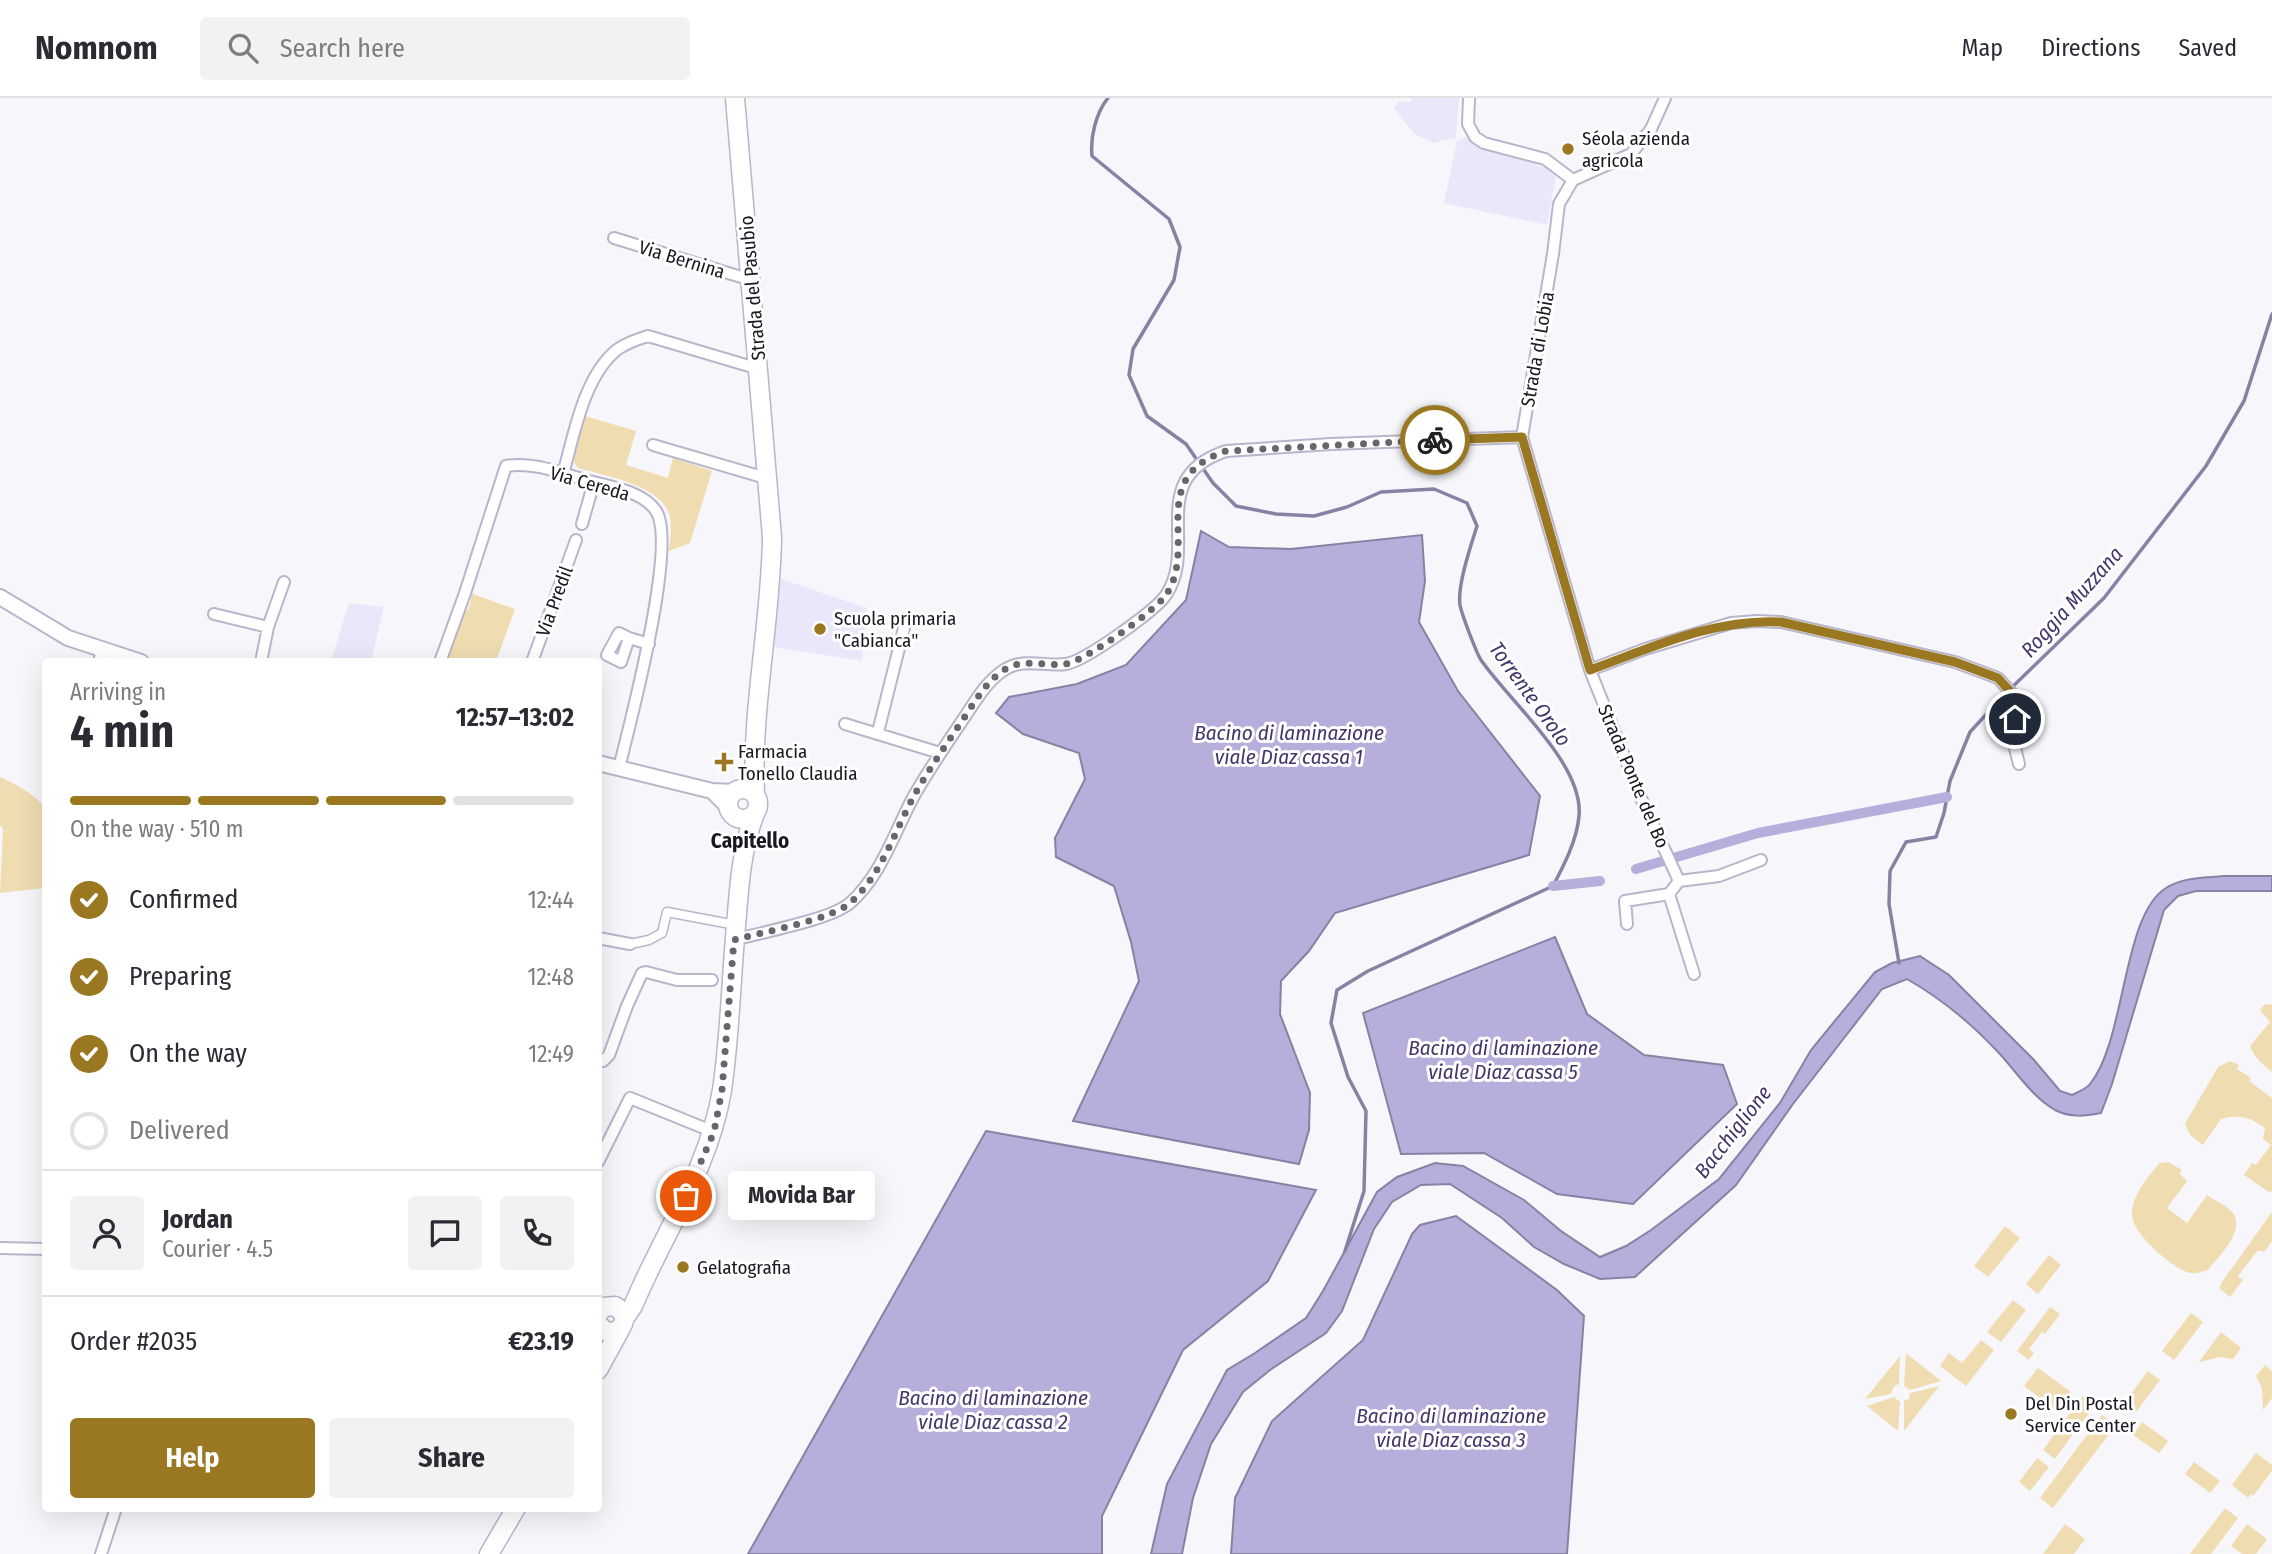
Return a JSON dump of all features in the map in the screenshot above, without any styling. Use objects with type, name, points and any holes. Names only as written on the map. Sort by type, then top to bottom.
[{"type":"main road","name":"Strada del Pasubio","points":[[735,98],[772,537],[772,582],[757,717],[738,800]]},
{"type":"main road","points":[[602,1363],[611,1312],[639,1292],[714,1132],[722,1090],[722,982],[735,932],[745,846],[754,816],[743,820],[738,800]]},
{"type":"main road","points":[[738,800],[738,894]]},
{"type":"main road","points":[[602,1327],[608,1332],[611,1312]]},
{"type":"main road","points":[[489,1554],[514,1512]]},
{"type":"street","points":[[1469,98],[1468,124],[1475,137],[1485,143],[1545,159],[1573,180],[1631,154],[1651,128],[1665,98]]},
{"type":"street","name":"Strada di Lobia","points":[[1522,437],[1559,204],[1573,180]]},
{"type":"street","name":"Via Bernina","points":[[614,238],[751,281]]},
{"type":"street","points":[[563,474],[584,399],[600,369],[617,350],[631,342],[648,335],[759,369]]},
{"type":"street","points":[[602,939],[630,944],[649,940],[662,933],[667,912],[735,932],[830,914],[849,904],[877,870],[914,796],[986,685],[1006,668],[1026,663],[1067,664],[1126,629],[1150,612],[1166,595],[1175,576],[1178,548],[1176,514],[1191,470],[1201,463],[1226,451],[1522,437]]},
{"type":"street","name":"Strada Ponte del Bo","points":[[1522,437],[1590,670],[1640,796],[1679,881]]},
{"type":"street","points":[[653,445],[769,479]]},
{"type":"street","name":"Via Cereda","points":[[441,658],[506,466],[520,464],[563,474],[632,494],[646,501],[655,508],[662,521],[663,540],[649,644],[619,768]]},
{"type":"street","points":[[582,524],[594,482]]},
{"type":"street","name":"Via Predil","points":[[534,658],[576,540]]},
{"type":"street","points":[[262,658],[268,627],[284,582]]},
{"type":"street","points":[[0,597],[100,655],[118,658]]},
{"type":"street","points":[[214,614],[268,627]]},
{"type":"street","points":[[1590,670],[1645,649],[1731,623],[1781,622],[1932,656],[1998,678],[2016,698],[2015,748],[2019,764]]},
{"type":"street","points":[[878,732],[904,628]]},
{"type":"street","points":[[629,638],[649,644]]},
{"type":"street","points":[[845,724],[940,753]]},
{"type":"street","points":[[602,764],[738,800]]},
{"type":"street","points":[[1627,924],[1625,901],[1669,894],[1679,881],[1719,876],[1761,860]]},
{"type":"street","points":[[1669,894],[1694,974]]},
{"type":"street","points":[[602,1061],[608,1055],[642,973],[677,980],[722,982]]},
{"type":"street","points":[[602,1154],[630,1098],[714,1132]]},
{"type":"street","points":[[0,1248],[42,1249]]},
{"type":"street","points":[[101,1554],[116,1512]]},
{"type":"shaded area","points":[[1411,98],[1459,98],[1456,138],[1432,143],[1415,134],[1394,107],[1399,101],[1411,102]]},
{"type":"shaded area","points":[[1470,135],[1536,159],[1535,165],[1557,170],[1547,225],[1444,203],[1457,141]]},
{"type":"shaded area","points":[[585,416],[636,431],[626,465],[668,478],[673,458],[712,471],[690,543],[669,551],[670,518],[657,497],[632,484],[578,468],[573,461]]},
{"type":"shaded area","name":"Scuola primaria \"Cabianca\"","points":[[778,578],[867,608],[862,661],[774,647]]},
{"type":"shaded area","points":[[470,593],[515,609],[497,658],[447,658],[464,609],[468,610]]},
{"type":"shaded area","points":[[349,603],[384,607],[372,658],[332,658]]},
{"type":"shaded area","points":[[0,777],[31,794],[42,804],[42,888],[0,893],[3,829],[0,825]]},
{"type":"shaded area","points":[[2265,1004],[2272,1005],[2272,1072],[2259,1060],[2250,1046],[2270,1022],[2260,1010]]},
{"type":"shaded area","points":[[2230,1061],[2239,1065],[2237,1069],[2251,1078],[2249,1081],[2272,1098],[2272,1191],[2269,1192],[2244,1175],[2252,1163],[2256,1165],[2271,1145],[2263,1139],[2265,1128],[2244,1118],[2221,1119],[2203,1145],[2190,1135],[2185,1124],[2218,1067]]},
{"type":"shaded area","points":[[2168,1162],[2182,1170],[2180,1174],[2187,1181],[2167,1208],[2187,1223],[2207,1195],[2229,1209],[2235,1218],[2236,1226],[2230,1242],[2208,1270],[2192,1273],[2180,1269],[2153,1248],[2134,1222],[2132,1208],[2141,1187],[2160,1163]]},
{"type":"shaded area","points":[[2272,1212],[2272,1241],[2264,1252],[2258,1250],[2238,1276],[2243,1280],[2230,1297],[2219,1288]]},
{"type":"shaded area","points":[[2005,1226],[2020,1238],[1988,1277],[1974,1266]]},
{"type":"shaded area","points":[[2049,1255],[2061,1265],[2038,1294],[2026,1284]]},
{"type":"shaded area","points":[[2013,1300],[2026,1310],[2001,1342],[1987,1332]]},
{"type":"shaded area","points":[[2050,1307],[2060,1314],[2029,1349],[2034,1353],[2029,1360],[2017,1351]]},
{"type":"shaded area","points":[[2191,1313],[2203,1322],[2174,1360],[2162,1351]]},
{"type":"shaded area","points":[[2221,1332],[2241,1348],[2233,1359],[2220,1357],[2199,1362]]},
{"type":"shaded area","points":[[1981,1340],[1994,1350],[1966,1386],[1940,1366],[1949,1353],[1962,1363]]},
{"type":"shaded area","points":[[1906,1353],[1941,1381],[1910,1390],[1904,1386]]},
{"type":"shaded area","points":[[1900,1356],[1899,1384],[1894,1386],[1891,1394],[1865,1399]]},
{"type":"shaded area","points":[[2265,1365],[2272,1371],[2272,1398],[2263,1410],[2262,1388],[2256,1376]]},
{"type":"shaded area","points":[[2038,1368],[2071,1392],[2057,1411],[2024,1386]]},
{"type":"shaded area","points":[[2148,1371],[2160,1380],[2136,1412],[2124,1403]]},
{"type":"shaded area","points":[[1939,1386],[1904,1431],[1904,1401],[1909,1399],[1910,1393]]},
{"type":"shaded area","points":[[2083,1396],[2095,1405],[2076,1430],[2064,1421]]},
{"type":"shaded area","points":[[1894,1397],[1900,1402],[1898,1431],[1867,1406]]},
{"type":"shaded area","points":[[2102,1415],[2116,1425],[2053,1508],[2040,1498]]},
{"type":"shaded area","points":[[2142,1422],[2168,1441],[2159,1453],[2133,1435]]},
{"type":"shaded area","points":[[2061,1425],[2073,1434],[2055,1459],[2043,1450]]},
{"type":"shaded area","points":[[2256,1453],[2272,1465],[2272,1471],[2253,1496],[2251,1494],[2248,1498],[2232,1485]]},
{"type":"shaded area","points":[[2037,1458],[2049,1467],[2030,1491],[2019,1482]]},
{"type":"shaded area","points":[[2194,1462],[2220,1481],[2210,1493],[2185,1474]]},
{"type":"shaded area","points":[[2225,1508],[2238,1518],[2211,1554],[2190,1554]]},
{"type":"shaded area","points":[[2065,1524],[2085,1539],[2074,1554],[2043,1554]]},
{"type":"shaded area","points":[[2247,1524],[2267,1539],[2256,1554],[2242,1554],[2231,1546]]},
{"type":"water","name":"Bacino di laminazione viale Diaz cassa 1","points":[[1201,531],[1229,547],[1291,549],[1422,535],[1425,581],[1419,622],[1458,691],[1540,796],[1529,855],[1335,913],[1309,951],[1281,981],[1280,1014],[1310,1093],[1309,1130],[1299,1164],[1073,1121],[1139,981],[1131,942],[1114,886],[1056,857],[1055,838],[1085,779],[1079,753],[1023,734],[996,713],[1009,697],[1077,684],[1126,665],[1186,600]]},
{"type":"water","name":"Bacchiglione","points":[[2223,876],[2272,876],[2272,891],[2196,891],[2178,896],[2164,910],[2101,1113],[2072,1115],[2061,1113],[2047,1105],[1967,1021],[1907,979],[1882,989],[1793,1104],[1736,1185],[1635,1277],[1600,1279],[1564,1264],[1534,1247],[1502,1218],[1450,1184],[1421,1185],[1392,1202],[1374,1229],[1342,1311],[1326,1333],[1270,1370],[1243,1392],[1211,1444],[1193,1498],[1182,1554],[1151,1554],[1167,1484],[1227,1370],[1306,1318],[1377,1192],[1397,1177],[1435,1163],[1463,1166],[1524,1200],[1561,1231],[1600,1257],[1626,1246],[1651,1230],[1719,1179],[1780,1103],[1811,1050],[1875,972],[1892,963],[1920,956],[1949,975],[2034,1060],[2060,1091],[2072,1095],[2088,1086],[2102,1064],[2111,1039],[2132,950],[2152,902],[2166,888],[2179,882]]},
{"type":"water","name":"Bacino di laminazione viale Diaz cassa 5","points":[[1555,937],[1587,1014],[1644,1055],[1723,1065],[1737,1104],[1633,1204],[1557,1194],[1484,1153],[1401,1154],[1363,1013]]},
{"type":"water","name":"Bacino di laminazione viale Diaz cassa 2","points":[[986,1131],[1316,1190],[1268,1281],[1183,1350],[1102,1516],[1102,1554],[748,1554]]},
{"type":"water","name":"Bacino di laminazione viale Diaz cassa 3","points":[[1456,1216],[1557,1290],[1584,1316],[1567,1554],[1231,1554],[1235,1498],[1272,1421],[1363,1340],[1412,1234],[1420,1225]]},
{"type":"waterway","name":"Torrente Orolo","points":[[1108,98],[1095,126],[1092,156],[1169,219],[1180,247],[1174,280],[1133,349],[1129,375],[1147,416],[1186,444],[1213,483],[1236,506],[1276,514],[1314,516],[1347,507],[1381,492],[1434,489],[1467,503],[1477,526],[1465,565],[1460,597],[1461,610],[1469,633],[1481,660],[1558,755],[1570,775],[1577,796],[1579,816],[1576,834],[1553,886],[1368,971],[1337,990],[1331,1023],[1348,1077],[1366,1111],[1364,1191],[1345,1251]]},
{"type":"waterway","name":"Roggia Muzzana","points":[[1899,963],[1889,904],[1890,871],[1906,842],[1936,837],[1950,781],[1970,732],[2005,694],[2104,598],[2206,466],[2244,401],[2272,314]]},
{"type":"waterway","points":[[1636,869],[1758,833],[1947,797]]},
{"type":"waterway","points":[[1553,886],[1600,881]]},
{"type":"way so far","points":[[686,1196],[714,1132],[722,1090],[734,940],[830,914],[849,904],[877,870],[914,796],[975,700],[986,685],[1006,668],[1026,663],[1067,664],[1150,612],[1166,595],[1175,576],[1178,548],[1176,514],[1191,470],[1212,455],[1226,451],[1435,440]]},
{"type":"place","name":"Séola azienda agricola","points":[[1568,149]]},
{"type":"place","name":"Scuola primaria \"Cabianca\"","points":[[820,629]]},
{"type":"place","name":"Farmacia Tonello Claudia","points":[[724,762]]},
{"type":"place","name":"Movida Bar","points":[[686,1196]]},
{"type":"place","name":"Gelatografia","points":[[683,1267]]},
{"type":"place","name":"Del Din Postal Service Center","points":[[2011,1414]]},
{"type":"district","name":"Capitello","points":[[750,841]]},
{"type":"route","points":[[1435,440],[1522,437],[1590,670],[1645,649],[1731,623],[1781,622],[1955,662],[1998,678],[2016,698],[2015,719]]}]
